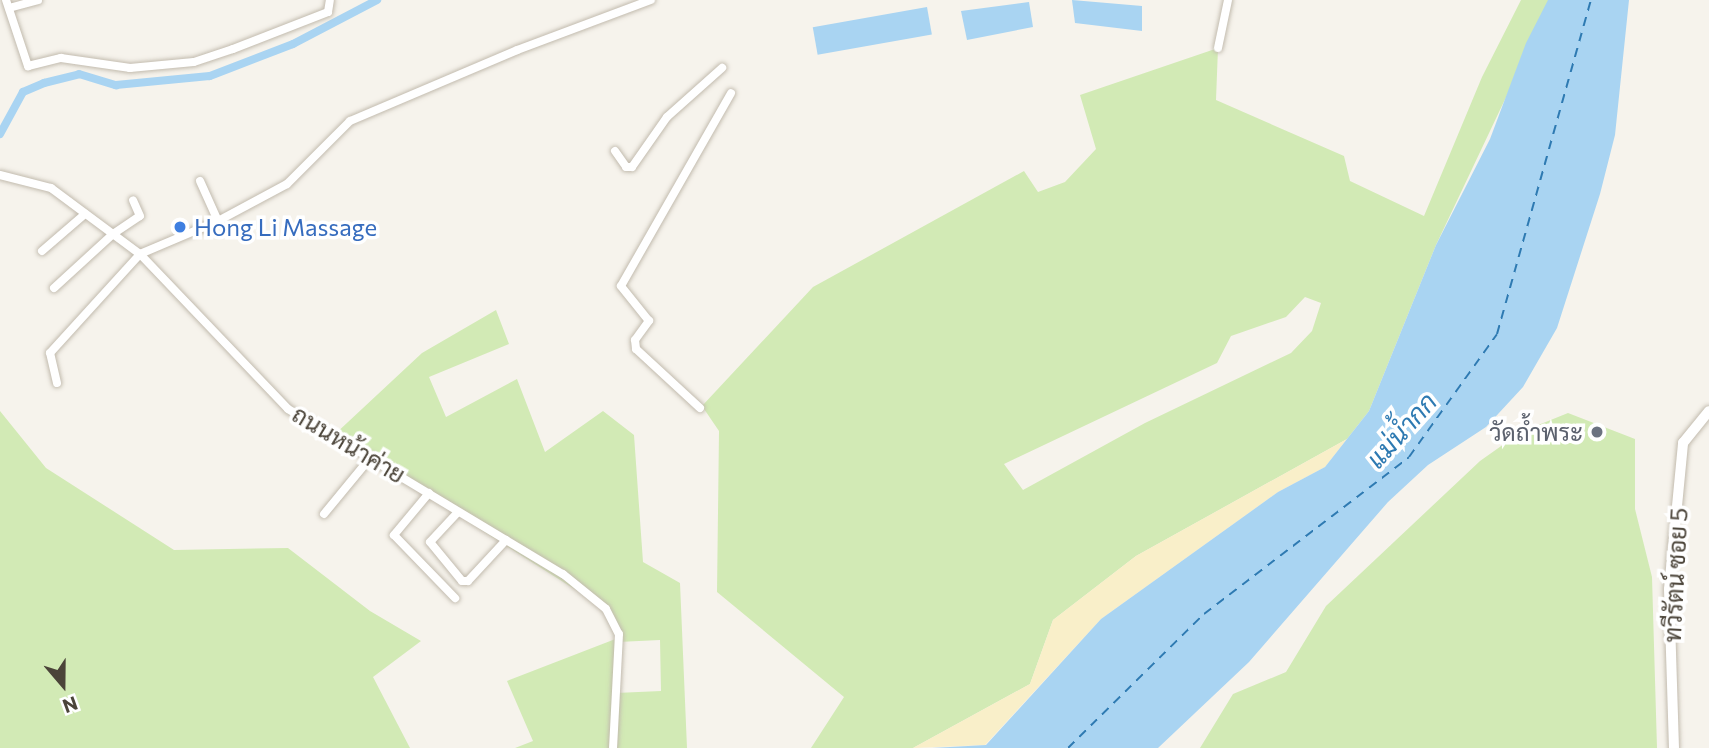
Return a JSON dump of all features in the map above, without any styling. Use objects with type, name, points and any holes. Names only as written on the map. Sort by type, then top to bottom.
[{"type":"street","points":[[38,0],[7,4],[28,66],[61,58],[130,68],[194,62],[328,12],[330,0]]},
{"type":"street","points":[[57,383],[50,353],[140,254],[218,222],[287,184],[351,121],[517,50],[651,0]]},
{"type":"street","points":[[1218,48],[1227,0]]},
{"type":"street","points":[[615,151],[626,167],[632,167],[667,117],[722,68]]},
{"type":"street","points":[[699,408],[636,349],[635,340],[649,321],[621,286],[731,93]]},
{"type":"street","name":"ถนนหน้าค่าย","points":[[0,175],[51,188],[140,254],[288,409],[563,574],[606,609],[619,634],[613,748]]},
{"type":"street","points":[[200,181],[218,222]]},
{"type":"street","points":[[54,288],[113,234],[140,216],[133,200]]},
{"type":"street","points":[[42,251],[86,214]]},
{"type":"street","name":"ทวีรัตน์ ซอย 5","points":[[1674,748],[1669,589],[1683,443],[1709,411]]},
{"type":"street","points":[[324,514],[371,457]]},
{"type":"street","points":[[429,493],[394,535],[455,598]]},
{"type":"street","points":[[458,512],[430,542],[462,581],[468,581],[506,540]]},
{"type":"green space","points":[[1521,0],[1552,0],[1436,245],[1369,411],[1347,439],[1136,556],[1053,620],[1030,684],[913,748],[811,748],[844,697],[717,592],[719,431],[702,406],[813,287],[1024,171],[1038,192],[1065,182],[1096,149],[1080,95],[1218,48],[1216,100],[1344,156],[1350,181],[1424,216],[1482,77]],"holes":[[[1305,297],[1321,303],[1312,331],[1291,353],[1145,423],[1023,490],[1004,464],[1217,363],[1231,336],[1286,317]]]},
{"type":"green space","points":[[496,310],[509,344],[429,377],[446,417],[517,379],[545,452],[603,411],[634,435],[643,562],[680,583],[687,748],[515,748],[533,741],[507,681],[618,638],[606,609],[333,436],[422,353]],"holes":[[[660,640],[661,691],[616,693],[618,642]]]},
{"type":"green space","points":[[0,411],[46,468],[174,550],[288,548],[370,611],[421,641],[373,677],[410,748],[0,748]]},
{"type":"green space","points":[[1568,413],[1635,439],[1635,509],[1652,577],[1657,748],[1200,748],[1233,694],[1286,672],[1326,606],[1480,461],[1521,432]]},
{"type":"sand","points":[[1347,439],[1325,467],[1278,492],[1101,619],[985,745],[913,748],[1030,684],[1053,620],[1136,556]]},
{"type":"water","points":[[1072,0],[1142,6],[1142,31],[1075,23]]},
{"type":"water","name":"แม่น้ำกก","points":[[1548,0],[1629,0],[1615,135],[1600,194],[1557,328],[1523,387],[1486,427],[1428,465],[1388,502],[1249,662],[1158,748],[932,748],[986,745],[1101,619],[1278,492],[1325,467],[1369,411],[1436,245],[1490,139],[1526,43]]},
{"type":"water","points":[[1029,2],[1033,27],[967,40],[961,11]]},
{"type":"water","points":[[927,7],[932,35],[818,55],[813,27]]},
{"type":"waterway","points":[[0,134],[23,92],[44,83],[79,74],[116,85],[210,76],[293,44],[377,0]]},
{"type":"ferry route","points":[[1068,748],[1204,614],[1409,457],[1497,334],[1591,0]]},
{"type":"place","name":"Hong Li Massage","points":[[180,227]]},
{"type":"place","name":"วัดถ้ำพระ","points":[[1597,432]]}]
